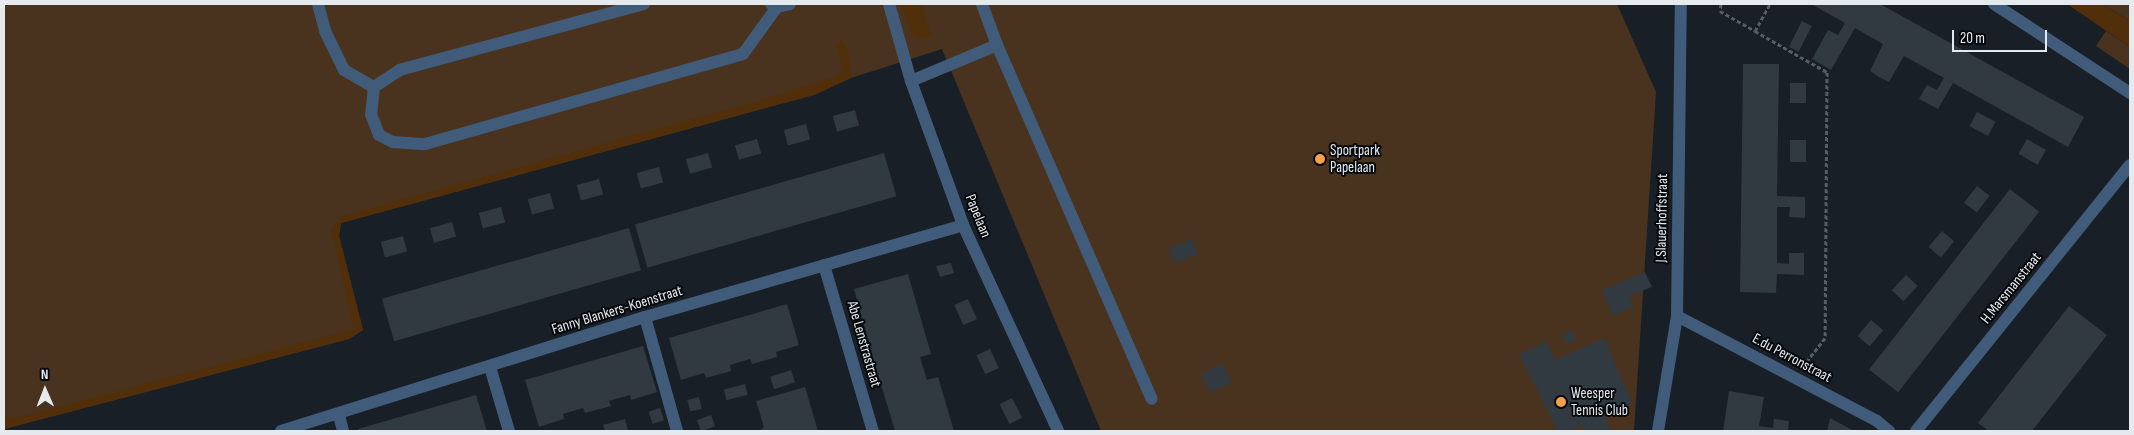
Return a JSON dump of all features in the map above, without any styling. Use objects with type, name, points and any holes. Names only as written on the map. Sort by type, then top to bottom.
[{"type":"street","points":[[318,4],[325,31],[344,70],[374,87]]},
{"type":"street","points":[[374,87],[400,70],[644,4]]},
{"type":"street","points":[[374,87],[371,114],[379,136],[394,142],[425,144],[744,54],[774,5],[790,4]]},
{"type":"street","name":"Papelaan","points":[[889,4],[911,81],[963,224],[1058,431]]},
{"type":"street","points":[[982,4],[997,45],[1152,399]]},
{"type":"street","name":"J.Slauerhoffstraat","points":[[1658,431],[1678,316],[1681,4]]},
{"type":"street","points":[[1994,4],[2130,93]]},
{"type":"street","points":[[911,81],[997,45]]},
{"type":"street","name":"H.Marsmanstraat","points":[[1916,431],[2130,165]]},
{"type":"street","name":"Fanny Blankers-Koenstraat","points":[[281,431],[339,415],[645,317],[963,224]]},
{"type":"street","name":"Abe Lenstrastraat","points":[[824,265],[873,431]]},
{"type":"street","name":"E.du Perronstraat","points":[[1678,316],[1877,421],[1889,431]]},
{"type":"street","points":[[645,317],[677,431]]},
{"type":"street","points":[[490,367],[509,431]]},
{"type":"street","points":[[339,415],[343,431]]},
{"type":"path","points":[[1721,4],[1720,11],[1827,72],[1825,338],[1794,377]]},
{"type":"path","points":[[1755,30],[1770,4]]},
{"type":"shaded area","name":"Sportpark Papelaan","points":[[4,4],[1617,4],[1656,92],[1634,431],[1101,431],[942,49],[851,78],[814,95],[341,223],[339,236],[363,330],[349,339],[4,429]]},
{"type":"shaded area","points":[[901,4],[921,4],[931,36],[919,39],[912,35]]},
{"type":"shaded area","points":[[2067,4],[2102,4],[2130,21],[2130,47]]},
{"type":"shaded area","points":[[2102,4],[2130,4],[2130,21]]},
{"type":"shaded area","points":[[2106,31],[2130,47],[2130,69],[2096,46]]},
{"type":"shaded area","points":[[842,39],[849,54],[851,78],[814,95],[341,223],[339,236],[363,330],[349,339],[4,429],[4,416],[14,418],[354,329],[331,230],[342,216],[772,97],[839,75],[842,65],[836,45]]},
{"type":"building","points":[[1811,4],[1880,4],[2084,117],[2068,147],[1953,83],[1938,109],[1919,99],[1927,85],[1937,90],[1944,78],[1904,56],[1889,82],[1879,77],[1870,71],[1883,44],[1855,28],[1831,70],[1812,59],[1828,30],[1838,35],[1845,23]]},
{"type":"building","points":[[1802,21],[1812,26],[1799,52],[1789,47]]},
{"type":"building","points":[[1743,64],[1779,64],[1777,196],[1805,197],[1805,218],[1789,217],[1790,207],[1777,207],[1777,263],[1789,264],[1789,253],[1804,253],[1804,275],[1777,274],[1776,293],[1740,292]]},
{"type":"building","points":[[1790,83],[1806,83],[1806,103],[1790,103]]},
{"type":"building","points":[[855,110],[859,125],[837,131],[833,116]]},
{"type":"building","points":[[1977,112],[1996,122],[1988,136],[1969,126]]},
{"type":"building","points":[[806,124],[810,139],[788,145],[784,130]]},
{"type":"building","points":[[757,139],[761,153],[739,160],[735,145]]},
{"type":"building","points":[[2027,139],[2046,150],[2038,165],[2018,154]]},
{"type":"building","points":[[1790,140],[1806,140],[1806,162],[1790,162]]},
{"type":"building","points":[[708,153],[712,167],[690,174],[686,159]]},
{"type":"building","points":[[884,153],[896,196],[647,268],[635,224]]},
{"type":"building","points":[[659,167],[663,182],[641,188],[637,173]]},
{"type":"building","points":[[599,179],[603,194],[581,200],[577,185]]},
{"type":"building","points":[[1977,186],[1990,196],[1977,212],[1964,203]]},
{"type":"building","points":[[2010,189],[2039,212],[1898,392],[1869,369]]},
{"type":"building","points":[[550,193],[554,208],[532,214],[528,199]]},
{"type":"building","points":[[501,207],[505,222],[483,228],[479,213]]},
{"type":"building","points":[[452,222],[456,236],[434,243],[430,228]]},
{"type":"building","points":[[629,228],[641,270],[394,341],[382,299]]},
{"type":"building","points":[[1942,231],[1954,241],[1941,257],[1929,247]]},
{"type":"building","points":[[403,236],[407,251],[385,257],[381,242]]},
{"type":"building","points":[[1192,239],[1198,254],[1175,263],[1169,248]]},
{"type":"building","points":[[951,263],[954,273],[940,277],[936,266]]},
{"type":"building","points":[[1645,272],[1652,287],[1629,296],[1633,306],[1613,316],[1602,290]]},
{"type":"building","points":[[908,274],[931,354],[920,357],[927,380],[938,377],[954,431],[895,431],[876,368],[854,289]]},
{"type":"building","points":[[1906,275],[1918,286],[1903,301],[1892,290]]},
{"type":"building","points":[[968,299],[977,319],[963,325],[954,305]]},
{"type":"building","points":[[787,304],[799,345],[776,352],[777,357],[752,364],[750,359],[730,365],[731,371],[706,378],[704,373],[681,380],[669,338]]},
{"type":"building","points":[[2069,306],[2107,335],[2032,431],[1989,431],[1978,423]]},
{"type":"building","points":[[1871,320],[1883,330],[1870,346],[1858,336]]},
{"type":"building","points":[[1572,330],[1576,339],[1566,344],[1562,334]]},
{"type":"building","points":[[1604,338],[1632,403],[1604,415],[1611,431],[1585,431],[1582,425],[1569,431],[1558,431],[1519,354],[1547,342],[1555,360]]},
{"type":"building","points":[[643,346],[657,392],[631,400],[630,395],[609,401],[611,406],[585,413],[583,408],[563,414],[564,419],[539,427],[525,380]]},
{"type":"building","points":[[990,349],[999,368],[985,374],[976,355]]},
{"type":"building","points":[[1223,364],[1231,383],[1209,393],[1201,373]]},
{"type":"building","points":[[791,370],[795,382],[774,389],[770,377]]},
{"type":"building","points":[[745,384],[748,395],[727,400],[724,390]]},
{"type":"building","points":[[805,387],[818,431],[759,431],[764,427],[756,401]]},
{"type":"building","points":[[1729,391],[1764,397],[1759,426],[1773,428],[1774,419],[1789,421],[1788,431],[1723,431]]},
{"type":"building","points":[[476,395],[487,431],[359,431],[358,429]]},
{"type":"building","points":[[699,397],[702,409],[690,412],[687,400]]},
{"type":"building","points":[[1012,398],[1022,418],[1010,424],[1000,404]]},
{"type":"building","points":[[660,408],[664,420],[653,424],[649,412]]},
{"type":"building","points":[[711,415],[715,426],[701,431],[697,420]]},
{"type":"building","points":[[1830,418],[1854,431],[1827,431]]},
{"type":"building","points":[[625,419],[628,431],[605,431],[603,425]]},
{"type":"place","name":"Sportpark Papelaan","points":[[1320,159]]},
{"type":"place","name":"Weesper Tennis Club","points":[[1561,402]]}]
